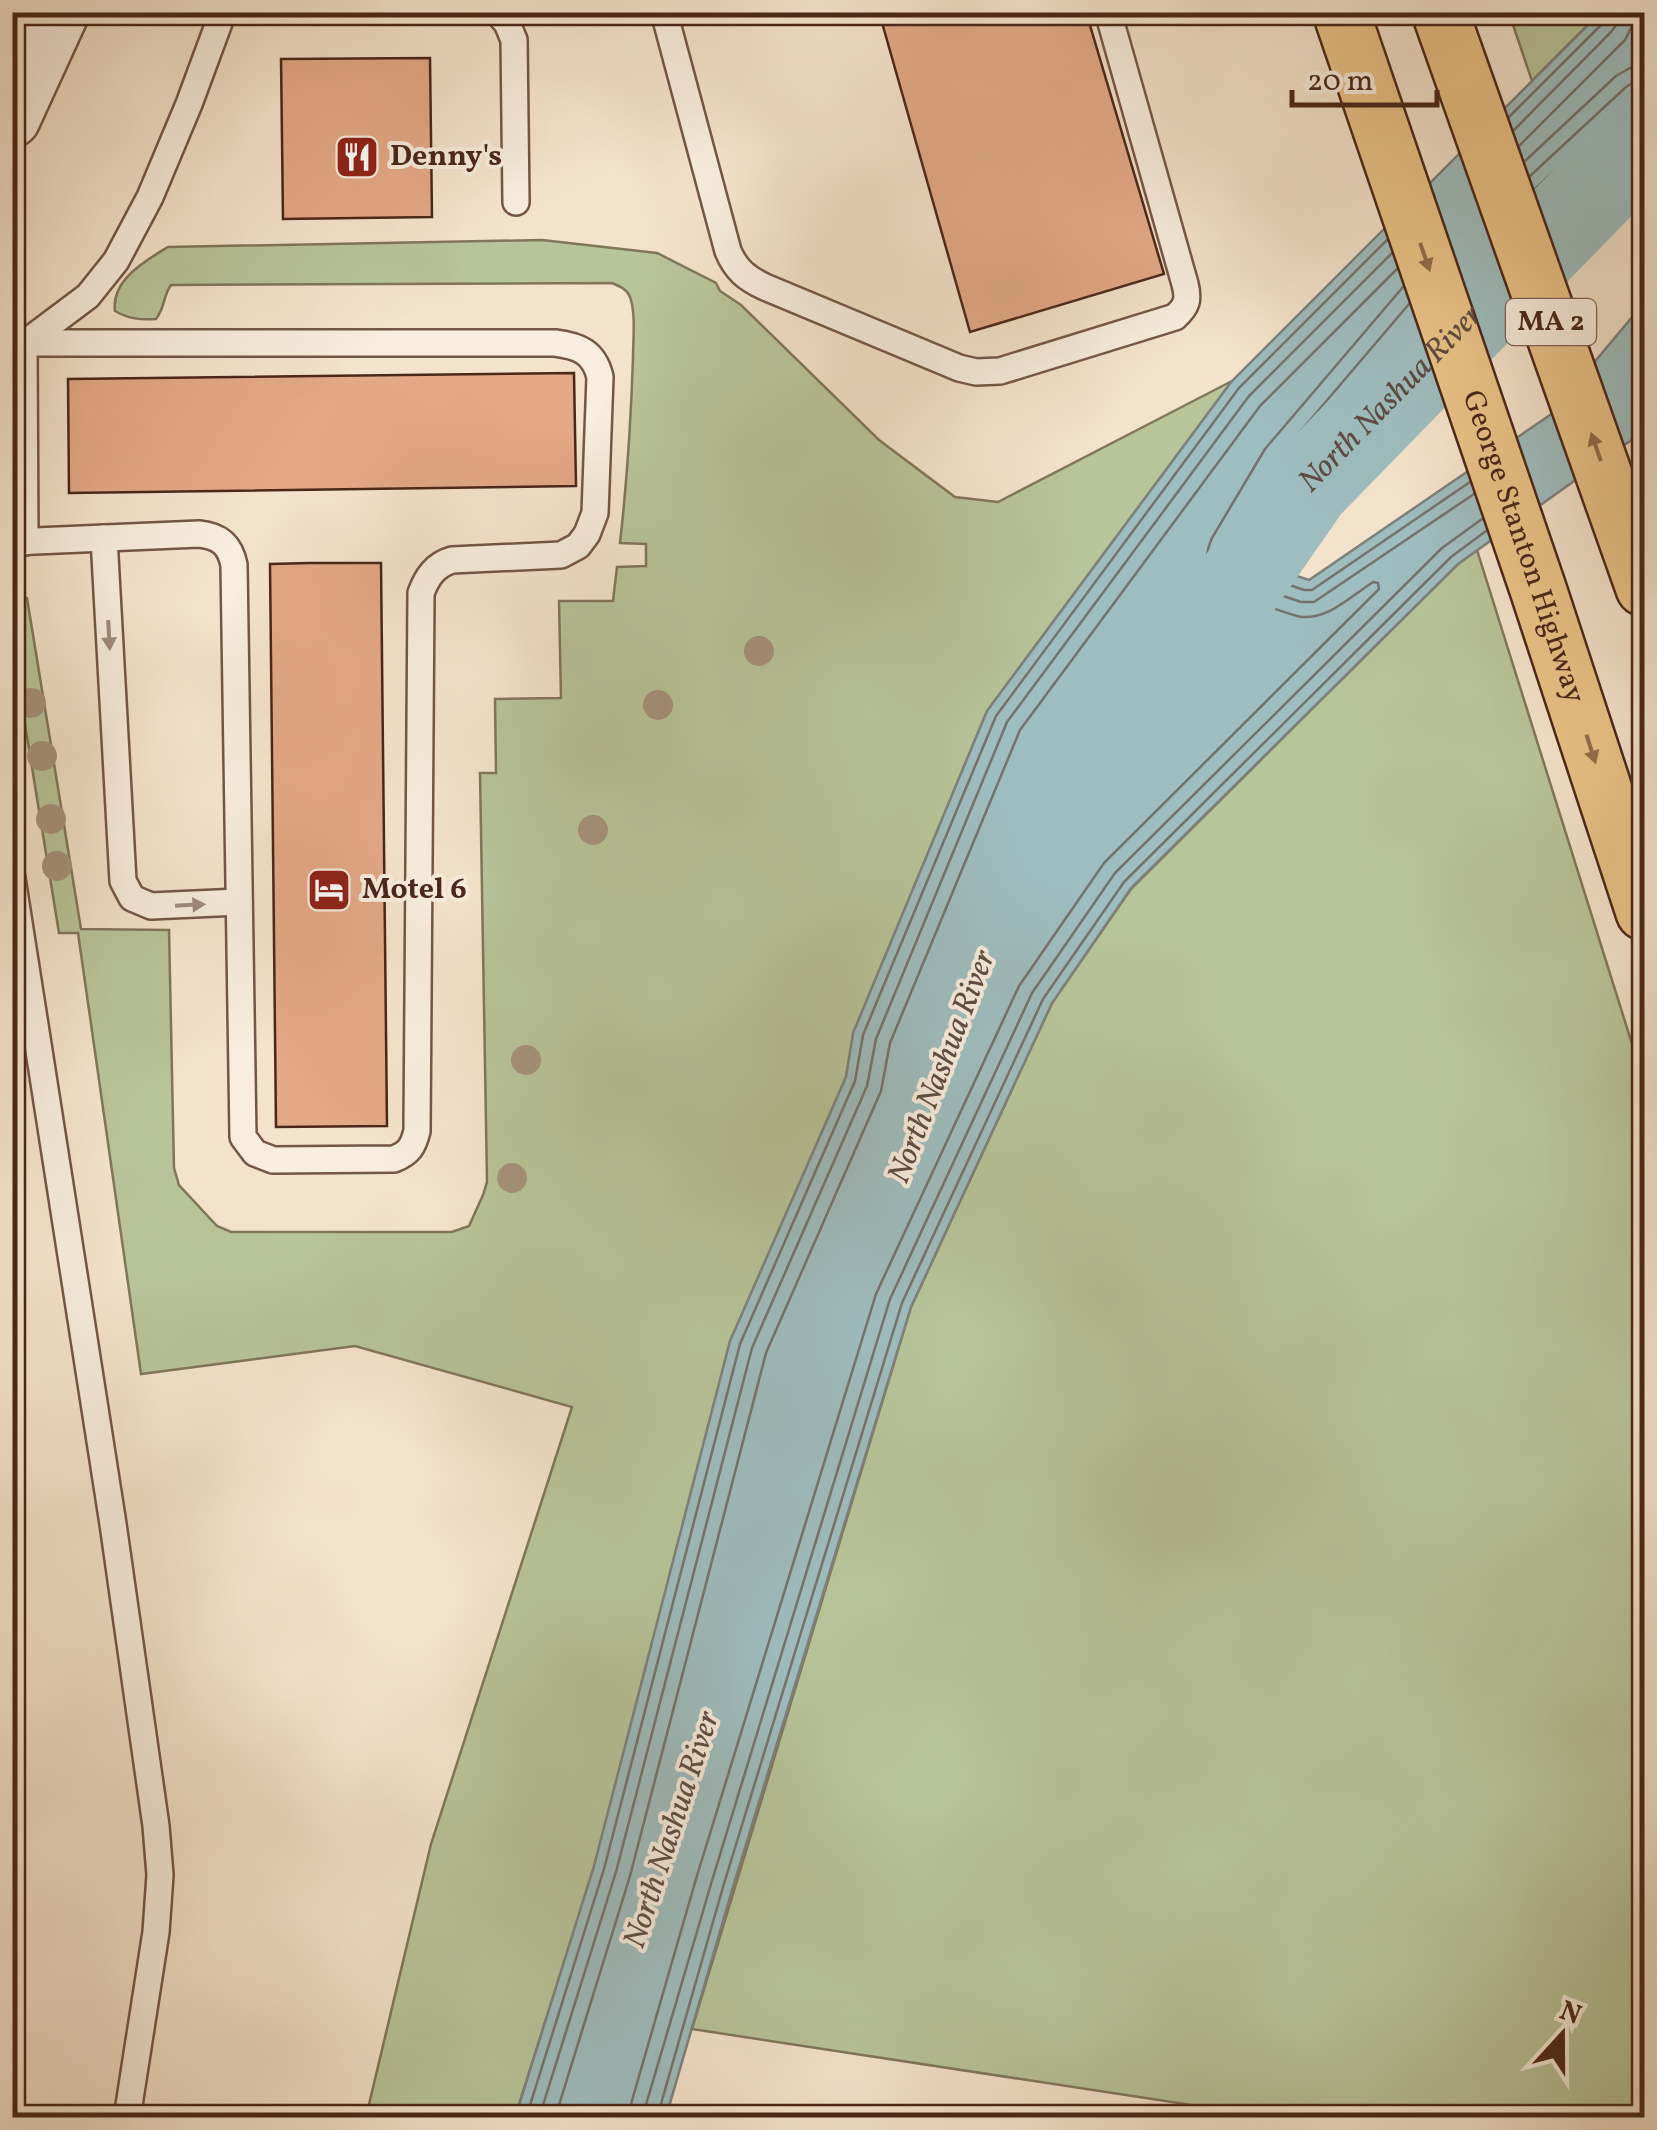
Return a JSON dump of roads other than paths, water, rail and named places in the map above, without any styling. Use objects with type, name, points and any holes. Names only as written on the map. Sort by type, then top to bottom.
[{"type":"highway","name":"George Stanton Highway","points":[[1341,12],[1644,912]]},
{"type":"highway","name":"MA 2","points":[[1440,12],[1636,564]]},
{"type":"street","points":[[12,118],[40,32]]},
{"type":"lane","points":[[18,343],[88,296],[116,261],[156,182],[223,12]]},
{"type":"lane","points":[[497,12],[514,40],[516,202]]},
{"type":"lane","points":[[664,12],[734,266],[747,278],[959,368],[1000,372],[1174,317],[1185,308],[1188,298],[1108,12]]},
{"type":"lane","points":[[18,343],[555,343],[591,354],[597,366],[600,377],[595,512],[587,534],[573,550],[561,555],[443,563],[426,580],[420,593],[417,1131],[412,1149],[405,1155],[394,1159],[272,1160],[255,1153],[243,1137],[232,554],[224,542],[208,535],[19,542],[18,343]]},
{"type":"lane","points":[[104,538],[123,882],[132,898],[152,906],[239,902]]},
{"type":"lane","points":[[13,889],[156,1826],[160,1875],[156,1932],[127,2118]]},
{"type":"water","points":[[1600,13],[1644,13],[1644,101],[1484,250],[1295,473],[1243,558],[1309,580],[1550,415],[1644,303],[1644,431],[1458,564],[1131,888],[1052,1003],[911,1307],[666,2117],[515,2118],[594,1866],[730,1341],[846,1077],[853,1033],[987,711],[1232,381]]},
{"type":"waterway","name":"North Nashua River","points":[[1185,662],[1307,486],[1644,140]]},
{"type":"place","name":"Denny's","points":[[357,157]]},
{"type":"place","name":"Motel 6","points":[[329,890]]}]
